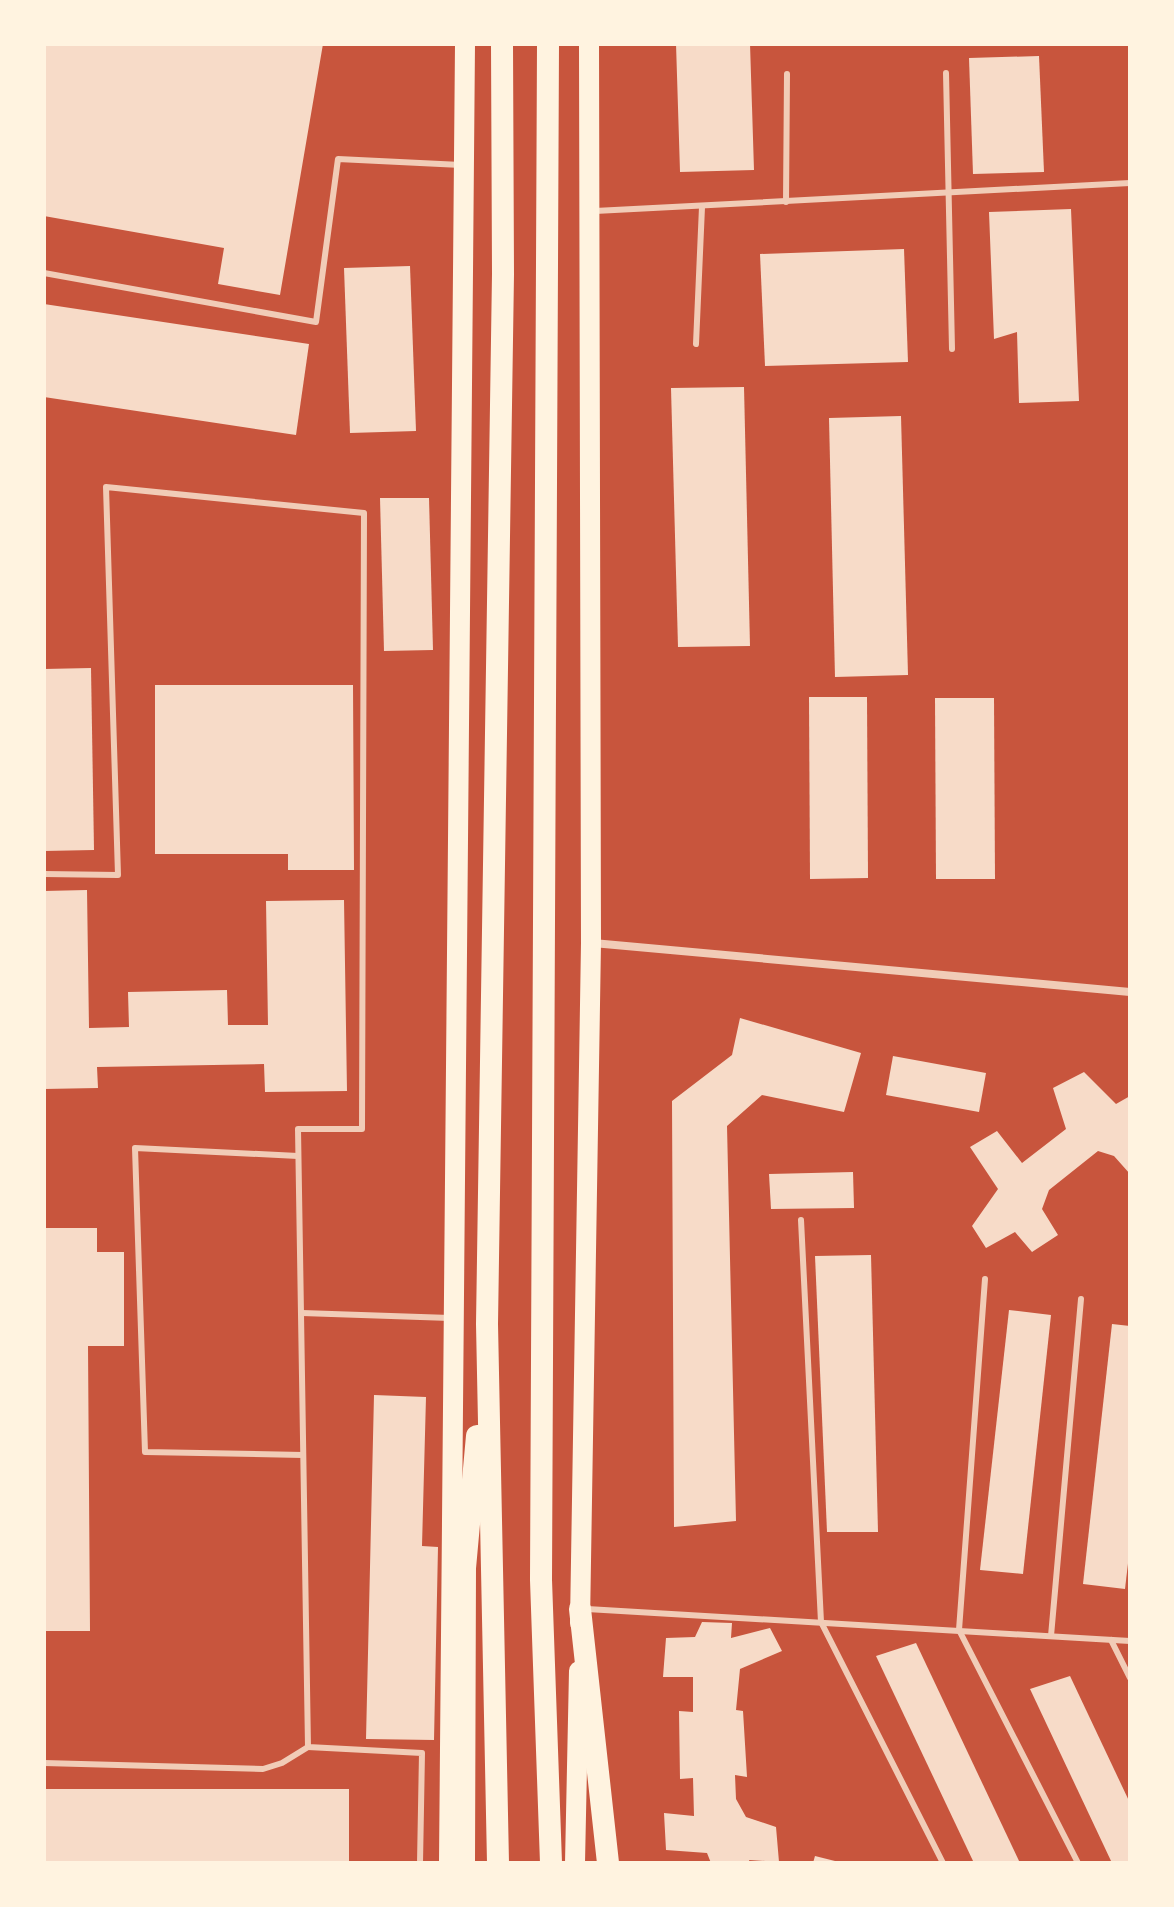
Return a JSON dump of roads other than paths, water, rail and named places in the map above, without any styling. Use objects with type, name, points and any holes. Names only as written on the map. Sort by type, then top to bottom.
[{"type":"highway","points":[[498,1863],[487,1324],[503,274],[502,44]]},
{"type":"highway","points":[[548,44],[541,1580],[551,1863]]},
{"type":"highway","points":[[464,1863],[465,1568],[487,1324]]},
{"type":"highway","points":[[580,1609],[608,1863]]},
{"type":"main road","points":[[449,1863],[465,44]]},
{"type":"main road","points":[[575,1863],[591,943],[589,44]]},
{"type":"street","points":[[591,943],[1130,992]]},
{"type":"lane","points":[[946,73],[952,349]]},
{"type":"lane","points":[[786,202],[787,74]]},
{"type":"lane","points":[[44,273],[316,322],[338,159],[465,165]]},
{"type":"lane","points":[[590,210],[600,213],[1130,183]]},
{"type":"lane","points":[[696,344],[702,207]]},
{"type":"lane","points":[[44,874],[118,875],[106,487],[364,513],[362,1129],[298,1129],[308,1747]]},
{"type":"lane","points":[[298,1156],[135,1148],[145,1452],[303,1455]]},
{"type":"lane","points":[[801,1220],[821,1622],[943,1863]]},
{"type":"lane","points":[[985,1279],[959,1630],[1078,1863]]},
{"type":"lane","points":[[1051,1636],[1081,1299]]},
{"type":"lane","points":[[302,1313],[454,1318]]},
{"type":"lane","points":[[580,1609],[1130,1641]]},
{"type":"lane","points":[[1111,1640],[1130,1678]]},
{"type":"lane","points":[[44,1763],[263,1769],[282,1763],[308,1747],[422,1753],[420,1863]]}]
